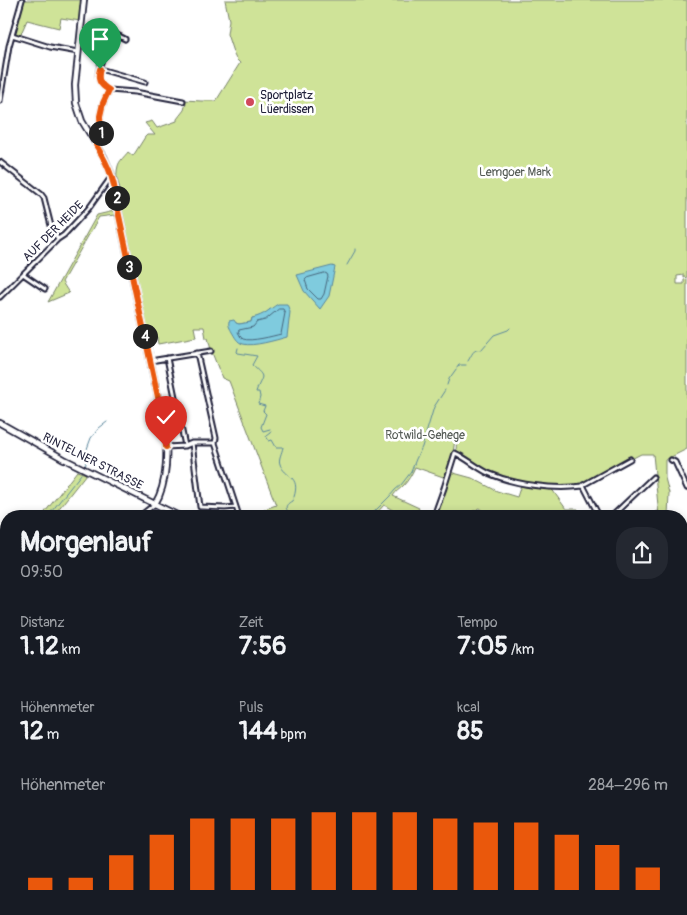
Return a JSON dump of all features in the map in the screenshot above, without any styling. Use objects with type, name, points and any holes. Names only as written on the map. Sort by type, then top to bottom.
[{"type":"main road","points":[[84,0],[74,85],[76,103],[82,120],[104,157],[116,189],[118,211],[164,425],[166,447],[165,477],[160,495],[155,504]]},
{"type":"main road","name":"RINTELNER STRASSE","points":[[0,423],[64,459],[166,510]]},
{"type":"street","points":[[0,101],[9,46],[22,0]]},
{"type":"street","points":[[81,27],[104,53]]},
{"type":"street","points":[[12,35],[50,47],[78,52]]},
{"type":"street","points":[[125,39],[117,35],[115,36],[104,53],[98,78],[100,83],[109,90],[135,92],[183,102]]},
{"type":"street","points":[[100,69],[144,82]]},
{"type":"street","points":[[96,145],[101,135],[100,116],[103,103],[109,90]]},
{"type":"street","points":[[0,162],[41,194],[44,198],[52,230],[58,239]]},
{"type":"street","name":"AUF DER HEIDE","points":[[0,296],[64,235],[86,211],[112,176]]},
{"type":"street","name":"AUF DER HEIDE","points":[[23,274],[45,290]]},
{"type":"street","points":[[150,360],[211,351]]},
{"type":"street","points":[[197,354],[216,438],[215,443],[237,510]]},
{"type":"street","points":[[167,358],[185,446]]},
{"type":"street","points":[[166,447],[185,446],[192,443],[215,443]]},
{"type":"street","points":[[192,443],[200,507],[236,507]]},
{"type":"street","points":[[436,510],[455,453],[489,473],[523,484],[559,487],[583,486],[630,460]]},
{"type":"street","points":[[671,460],[675,462],[687,488]]},
{"type":"street","points":[[618,510],[653,477]]},
{"type":"street","points":[[583,486],[596,510]]},
{"type":"street","points":[[148,510],[155,504]]},
{"type":"green space","points":[[23,0],[82,0],[80,21],[61,18],[59,28],[27,20],[20,36],[14,33]]},
{"type":"green space","name":"Lemgoer Mark","points":[[225,0],[687,0],[687,277],[684,278],[684,275],[677,276],[677,284],[684,284],[684,280],[687,279],[687,449],[665,460],[665,478],[669,493],[668,510],[658,510],[653,454],[641,454],[581,485],[551,488],[566,509],[578,510],[483,510],[480,508],[476,510],[437,510],[450,472],[472,478],[497,491],[517,497],[521,485],[537,487],[489,473],[456,452],[456,432],[453,453],[446,478],[415,467],[407,482],[393,496],[419,508],[418,510],[393,510],[384,505],[379,510],[262,510],[276,505],[229,381],[222,378],[208,338],[206,338],[204,327],[194,327],[196,337],[158,344],[157,337],[149,339],[117,178],[119,164],[128,152],[133,156],[147,135],[155,135],[145,123],[152,121],[157,128],[177,121],[184,110],[186,103],[184,100],[216,101],[240,63],[234,55],[227,34],[229,20]],"holes":[[[270,309],[241,343],[236,323],[251,322],[252,318],[263,316]]]},
{"type":"green space","points":[[114,211],[115,215],[99,217],[62,282],[69,293],[48,302],[97,215]]},
{"type":"green space","points":[[77,471],[86,474],[58,510],[47,510]]},
{"type":"water","points":[[332,266],[335,267],[329,296],[320,309],[304,291],[297,275]]},
{"type":"water","points":[[278,304],[287,304],[290,312],[287,337],[253,345],[243,344],[238,341],[229,327],[229,321],[234,320],[239,324],[251,322],[252,318],[263,314]]},
{"type":"waterway","points":[[347,265],[355,249]]},
{"type":"waterway","points":[[468,361],[474,351],[481,350],[494,335],[510,328]]},
{"type":"waterway","points":[[238,348],[238,353],[257,356],[252,365],[262,377],[256,392],[259,392],[260,397],[258,404],[265,406],[263,411],[266,414],[261,427],[263,431],[270,429]]},
{"type":"waterway","points":[[447,385],[459,365],[466,365]]},
{"type":"waterway","points":[[376,510],[411,472],[422,447],[434,407],[445,390]]},
{"type":"waterway","points":[[85,466],[84,457],[91,438],[107,422]]},
{"type":"waterway","points":[[271,431],[266,436],[269,441],[272,440],[276,447],[283,447],[280,462],[282,469],[294,481],[296,490],[294,497]]},
{"type":"waterway","points":[[53,510],[81,474]]},
{"type":"waterway","points":[[288,510],[286,506],[293,499]]},
{"type":"place","name":"Sportplatz Lüerdissen","points":[[250,102]]},
{"type":"route","points":[[100,69],[98,78],[100,83],[109,90],[103,103],[100,116],[101,135],[96,145],[104,157],[114,180],[130,271],[164,425],[166,447]]},
{"type":"park label","name":"Rotwild-Gehege","points":[[425,435]]}]
